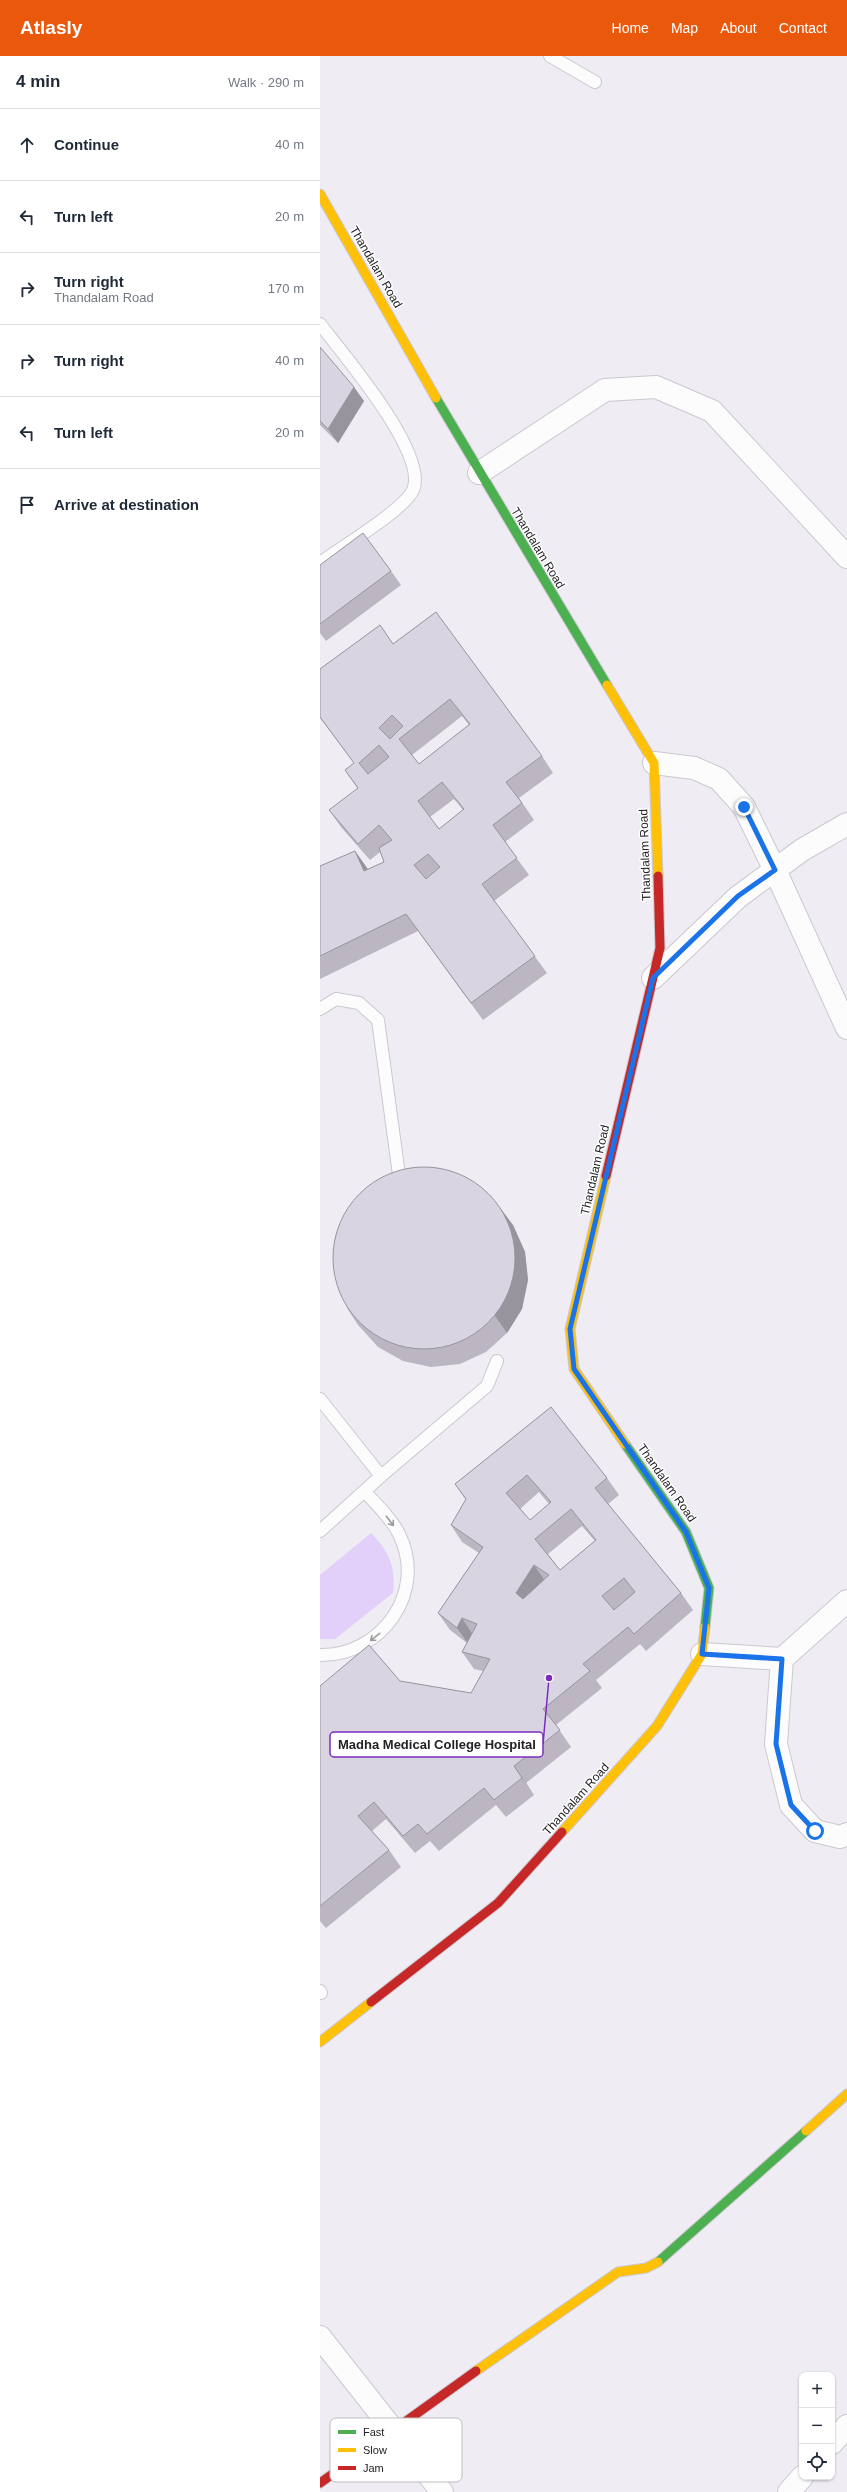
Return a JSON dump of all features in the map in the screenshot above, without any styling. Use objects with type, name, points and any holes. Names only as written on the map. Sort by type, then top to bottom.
[{"type":"street","name":"Thandalam Road","points":[[320,194],[479,473],[654,764],[660,948],[570,1329],[574,1369],[689,1538],[709,1588],[702,1654],[657,1726],[498,1903],[320,2042]]},
{"type":"street","points":[[479,473],[605,390],[656,387],[712,411],[847,557]]},
{"type":"street","points":[[654,764],[694,768],[719,779],[744,807],[775,870],[847,1028]]},
{"type":"street","points":[[653,978],[738,896],[802,850],[847,824]]},
{"type":"street","points":[[847,1601],[782,1659],[776,1744],[791,1805],[815,1831],[840,1837],[847,1834]]},
{"type":"street","points":[[702,1654],[782,1659]]},
{"type":"street","points":[[409,2418],[618,2272],[628,2268],[647,2269],[656,2264],[847,2094]]},
{"type":"street","points":[[320,2336],[384,2418]]},
{"type":"street","points":[[835,2440],[847,2426]]},
{"type":"street","points":[[320,2483],[330,2476]]},
{"type":"street","points":[[789,2492],[799,2480]]},
{"type":"street","points":[[434,2482],[442,2492]]},
{"type":"lane","points":[[550,56],[595,82]]},
{"type":"lane","points":[[320,324],[391,417],[409,454],[416,476],[413,490],[396,508],[320,563]]},
{"type":"lane","points":[[320,1009],[336,999],[359,1003],[378,1020],[399,1175]]},
{"type":"lane","points":[[320,1531],[381,1476],[487,1386],[497,1361]]},
{"type":"lane","points":[[320,1399],[381,1476]]},
{"type":"lane","points":[[320,1654],[346,1652],[372,1640],[393,1619],[405,1592],[407,1563],[399,1535],[392,1522],[365,1492]]},
{"type":"shaded area","points":[[371,1533],[387,1553],[390,1560],[394,1584],[393,1593],[335,1639],[320,1639],[320,1575]]},
{"type":"building","points":[[320,347],[354,387],[328,429],[320,421]]},
{"type":"building","points":[[363,533],[391,571],[320,624],[320,565]]},
{"type":"building","points":[[436,612],[542,756],[506,782],[522,803],[493,825],[517,858],[482,884],[535,956],[471,1003],[406,914],[320,956],[320,866],[355,851],[364,871],[384,862],[379,848],[392,840],[379,825],[358,844],[329,810],[358,788],[345,770],[354,763],[320,717],[320,669],[380,625],[393,644]],"holes":[[[450,699],[470,724],[419,764],[399,739]],[[392,715],[403,726],[390,739],[379,728]],[[379,745],[389,757],[368,774],[359,763]],[[442,782],[464,809],[439,829],[418,801]],[[428,854],[440,867],[426,879],[414,865]]]},
{"type":"building","points":[[433,1167],[442,1168],[467,1177],[489,1193],[505,1215],[514,1240],[514,1276],[505,1301],[489,1323],[467,1339],[451,1345],[433,1349],[415,1349],[406,1348],[381,1339],[366,1329],[353,1316],[343,1301],[334,1276],[333,1249],[334,1240],[343,1215],[353,1200],[366,1187],[381,1177],[406,1168]]},
{"type":"building","points":[[551,1407],[607,1478],[595,1488],[681,1593],[634,1634],[628,1627],[583,1664],[590,1671],[543,1709],[560,1730],[514,1766],[522,1778],[494,1800],[484,1788],[427,1834],[418,1824],[403,1836],[374,1802],[358,1816],[389,1850],[320,1906],[320,1686],[369,1645],[400,1681],[471,1693],[490,1659],[462,1652],[477,1624],[462,1618],[457,1628],[438,1613],[483,1547],[451,1525],[466,1499],[455,1484]],"holes":[[[527,1475],[551,1502],[530,1520],[506,1493]],[[571,1509],[596,1540],[560,1570],[535,1539]],[[534,1565],[549,1575],[523,1599],[516,1593]],[[624,1578],[635,1592],[614,1610],[602,1596]]]},
{"type":"traffic: fast","points":[[436,398],[607,685]]},
{"type":"traffic: fast","points":[[625,1444],[686,1532],[709,1588],[705,1627]]},
{"type":"traffic: fast","points":[[658,2262],[806,2131]]},
{"type":"traffic: slow","points":[[320,194],[436,398]]},
{"type":"traffic: slow","points":[[607,685],[654,763],[658,876]]},
{"type":"traffic: slow","points":[[606,1176],[570,1329],[574,1369],[625,1444]]},
{"type":"traffic: slow","points":[[562,1832],[657,1726],[702,1654],[705,1627]]},
{"type":"traffic: slow","points":[[320,2042],[371,2002]]},
{"type":"traffic: slow","points":[[806,2131],[847,2094]]},
{"type":"traffic: slow","points":[[476,2371],[618,2272],[646,2268],[658,2262]]},
{"type":"traffic: jam","points":[[606,1176],[660,948],[658,876]]},
{"type":"traffic: jam","points":[[371,2002],[498,1903],[562,1832]]},
{"type":"traffic: jam","points":[[411,2418],[476,2371]]},
{"type":"traffic: jam","points":[[320,2483],[330,2476]]},
{"type":"place","name":"Madha Medical College Hospital","points":[[549,1678]]},
{"type":"route","points":[[744,807],[775,870],[738,896],[653,978],[570,1329],[574,1369],[686,1532],[709,1588],[702,1654],[782,1659],[776,1744],[791,1805],[815,1831]]}]
